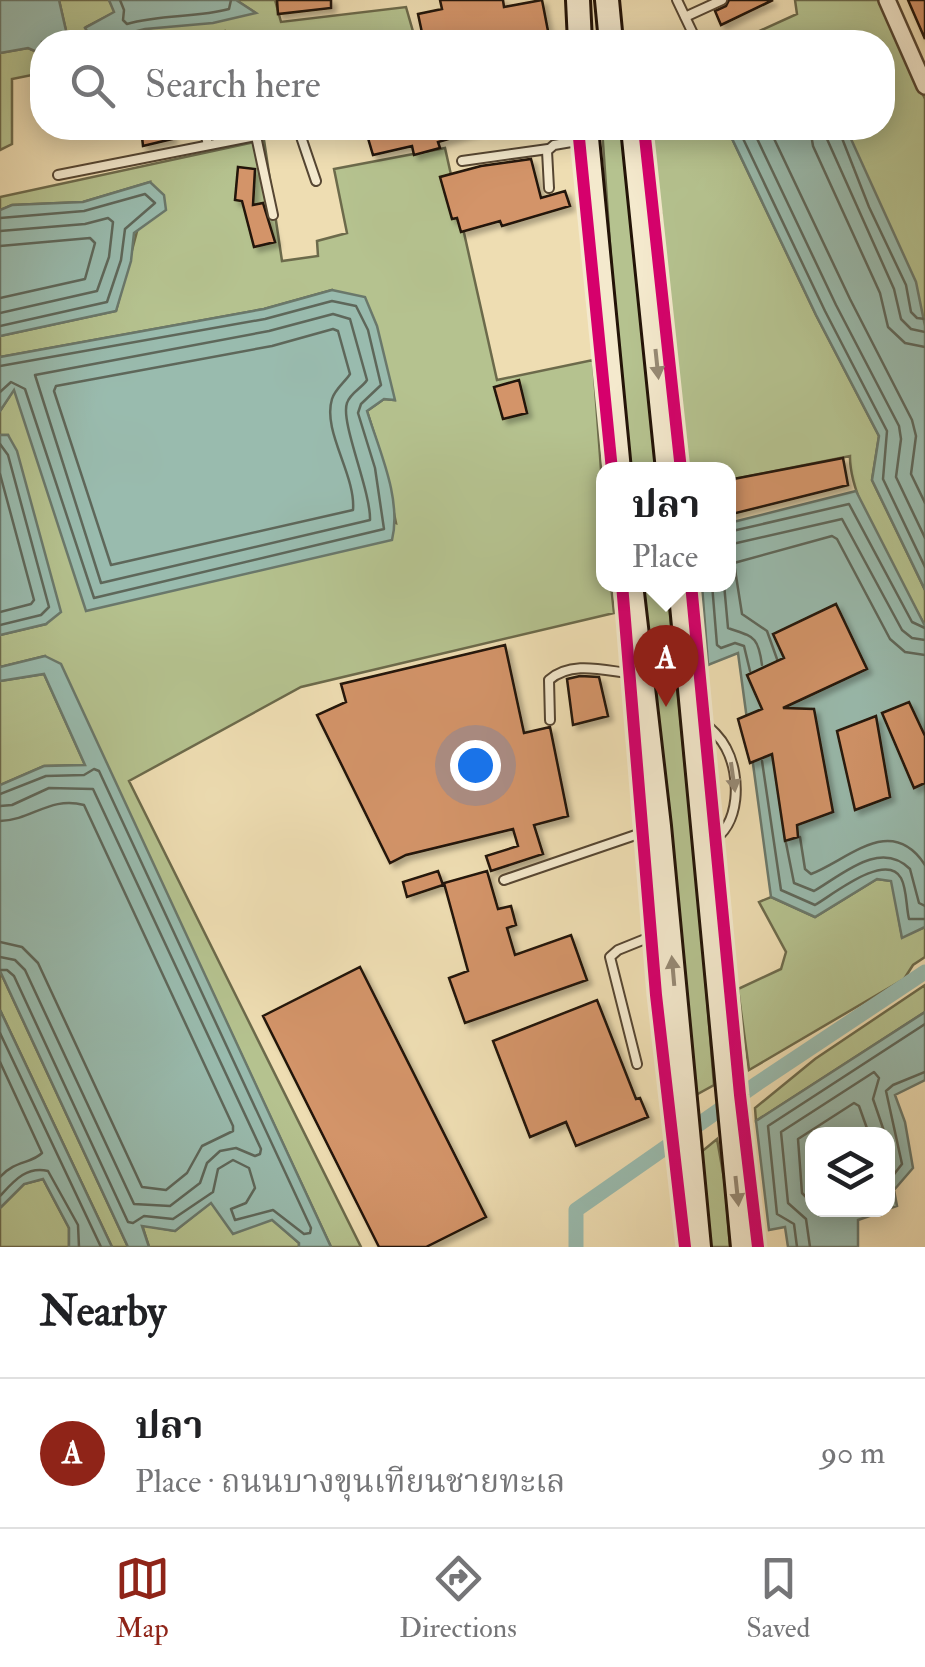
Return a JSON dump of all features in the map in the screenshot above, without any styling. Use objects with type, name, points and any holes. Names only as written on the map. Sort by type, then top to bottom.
[{"type":"main road","points":[[578,0],[580,30]]},
{"type":"main road","points":[[607,0],[610,30]]},
{"type":"main road","points":[[620,0],[623,30]]},
{"type":"main road","points":[[588,140],[619,462]]},
{"type":"main road","points":[[633,140],[667,462]]},
{"type":"main road","points":[[632,592],[659,826],[698,1247]]},
{"type":"main road","points":[[681,592],[742,1247]]},
{"type":"street","points":[[887,0],[925,86]]},
{"type":"lane","points":[[677,0],[692,30]]},
{"type":"lane","points":[[685,17],[722,0]]},
{"type":"lane","points":[[207,140],[208,146]]},
{"type":"lane","points":[[58,175],[237,140]]},
{"type":"lane","points":[[257,140],[273,215]]},
{"type":"lane","points":[[302,140],[316,181]]},
{"type":"lane","points":[[462,161],[548,148],[569,140]]},
{"type":"lane","points":[[548,148],[550,188]]},
{"type":"lane","points":[[550,720],[550,680],[556,674],[578,668],[640,674]]},
{"type":"lane","points":[[692,711],[727,748],[734,780],[735,795],[727,829],[706,844]]},
{"type":"lane","points":[[504,880],[659,826]]},
{"type":"lane","points":[[637,1064],[610,957],[618,950],[669,930]]},
{"type":"green space","points":[[59,0],[109,0],[115,12],[86,27],[88,30],[66,30]]},
{"type":"green space","points":[[236,0],[275,0],[281,22],[406,7],[413,30],[142,30],[254,12]]},
{"type":"green space","points":[[795,0],[880,0],[894,30],[762,30],[797,14]]},
{"type":"green space","points":[[895,33],[925,99],[925,326],[851,140],[895,140]]},
{"type":"green space","points":[[30,49],[30,75],[12,79],[12,144],[0,150],[0,53]]},
{"type":"green space","points":[[264,140],[282,261],[318,256],[317,241],[347,233],[334,169],[445,148],[497,380],[593,360],[600,462],[596,462],[596,592],[612,592],[614,613],[301,687],[129,781],[361,1247],[331,1247],[167,895],[45,656],[0,667],[0,635],[46,624],[8,435],[0,435],[0,411],[14,389],[396,523],[367,411],[384,399],[394,400],[332,290],[264,309],[0,357],[0,336],[116,311],[150,182],[83,202],[12,205],[0,210],[0,197]]},
{"type":"green space","points":[[603,140],[622,140],[655,462],[629,462]]},
{"type":"green space","points":[[650,140],[733,140],[879,436],[872,480],[925,590],[925,626],[867,519],[852,475],[850,456],[736,479],[736,462],[683,462],[656,214],[661,213]]},
{"type":"green space","points":[[643,592],[668,592],[714,1085],[694,1096]]},
{"type":"green space","points":[[695,592],[703,592],[708,665],[701,668]]},
{"type":"green space","points":[[44,674],[85,765],[44,766],[0,785],[0,681]]},
{"type":"green space","points":[[877,879],[892,881],[902,937],[925,927],[925,957],[913,965],[904,979],[749,1070],[738,989],[781,969],[786,952],[759,902],[771,897],[815,917]]},
{"type":"green space","points":[[0,971],[128,1247],[112,1247],[0,1010]]},
{"type":"green space","points":[[925,985],[925,1012],[756,1121],[755,1108],[815,1059]]},
{"type":"green space","points":[[717,1139],[730,1247],[709,1247],[700,1153]]},
{"type":"green space","points":[[43,1179],[69,1228],[69,1247],[0,1247],[0,1208],[24,1184]]},
{"type":"green space","points":[[211,1202],[272,1219],[299,1247],[149,1247],[142,1225],[175,1231]]},
{"type":"water","points":[[0,0],[59,0],[66,30],[30,30],[30,49],[0,53]]},
{"type":"water","points":[[109,0],[236,0],[256,13],[213,23],[141,30],[85,28],[114,12]]},
{"type":"water","points":[[733,140],[851,140],[916,282],[925,326],[925,590],[872,480],[879,436]]},
{"type":"water","points":[[150,182],[164,195],[166,210],[134,233],[131,261],[116,311],[0,336],[0,210],[12,205],[83,202]]},
{"type":"water","points":[[332,290],[365,297],[377,326],[395,400],[384,399],[367,411],[392,491],[392,540],[86,611],[14,390],[0,411],[0,357],[264,309]]},
{"type":"water","points":[[0,435],[8,435],[17,451],[61,612],[46,624],[0,635]]},
{"type":"water","points":[[856,491],[925,626],[925,927],[902,938],[891,881],[877,879],[815,917],[771,897],[738,653],[708,665],[703,592],[736,592],[736,521]]},
{"type":"water","points":[[45,656],[61,664],[331,1247],[299,1247],[272,1220],[233,1234],[211,1203],[175,1231],[142,1226],[149,1247],[128,1247],[0,971],[0,785],[44,766],[85,765],[44,674],[0,681],[0,667]]},
{"type":"water","points":[[0,1010],[112,1247],[69,1247],[69,1228],[43,1179],[24,1184],[0,1208]]},
{"type":"water","points":[[925,1012],[925,1080],[895,1095],[905,1122],[913,1168],[895,1189],[895,1127],[805,1127],[805,1217],[867,1217],[858,1220],[858,1247],[788,1247],[785,1227],[769,1230],[756,1121]]},
{"type":"building","points":[[277,0],[331,0],[331,8],[278,14]]},
{"type":"building","points":[[440,0],[503,0],[504,7],[542,0],[548,30],[421,30],[418,14],[442,9]]},
{"type":"building","points":[[729,0],[773,0],[721,25],[715,11]]},
{"type":"building","points":[[908,0],[925,0],[925,39]]},
{"type":"building","points":[[142,140],[168,140],[143,146]]},
{"type":"building","points":[[369,140],[445,140],[438,142],[440,148],[414,155],[412,146],[373,155]]},
{"type":"building","points":[[531,159],[541,198],[565,191],[570,206],[502,226],[500,221],[461,232],[457,218],[452,219],[440,177]]},
{"type":"building","points":[[238,167],[255,169],[253,205],[263,203],[275,242],[254,247],[242,201],[235,200]]},
{"type":"building","points":[[519,380],[527,413],[503,419],[494,387]]},
{"type":"building","points":[[843,458],[848,485],[736,513],[736,478]]},
{"type":"building","points":[[836,604],[867,669],[783,708],[814,709],[833,812],[797,825],[798,837],[785,841],[772,754],[750,763],[738,719],[762,709],[747,675],[784,658],[773,634]]},
{"type":"building","points":[[505,645],[524,733],[550,727],[568,816],[534,825],[543,854],[491,871],[486,856],[518,846],[513,829],[406,855],[390,863],[317,715],[346,702],[341,684]]},
{"type":"building","points":[[599,677],[608,716],[573,725],[567,679]]},
{"type":"building","points":[[909,702],[925,736],[925,783],[914,788],[882,713]]},
{"type":"building","points":[[876,716],[890,797],[855,810],[837,731]]},
{"type":"building","points":[[438,871],[443,885],[407,897],[403,882]]},
{"type":"building","points":[[487,871],[498,909],[511,906],[516,925],[507,928],[515,955],[571,935],[587,980],[465,1023],[449,978],[468,971],[444,883]]},
{"type":"building","points":[[360,967],[486,1217],[426,1247],[379,1247],[263,1016]]},
{"type":"building","points":[[597,1000],[636,1099],[640,1098],[648,1117],[576,1146],[566,1122],[530,1137],[493,1041]]},
{"type":"waterway","points":[[576,1247],[576,1210],[925,972]]},
{"type":"cycle path","points":[[579,140],[611,462]]},
{"type":"cycle path","points":[[645,140],[680,462]]},
{"type":"cycle path","points":[[623,592],[656,995],[685,1247]]},
{"type":"cycle path","points":[[692,592],[758,1247]]},
{"type":"place","name":"ปลา","points":[[666,707]]}]
